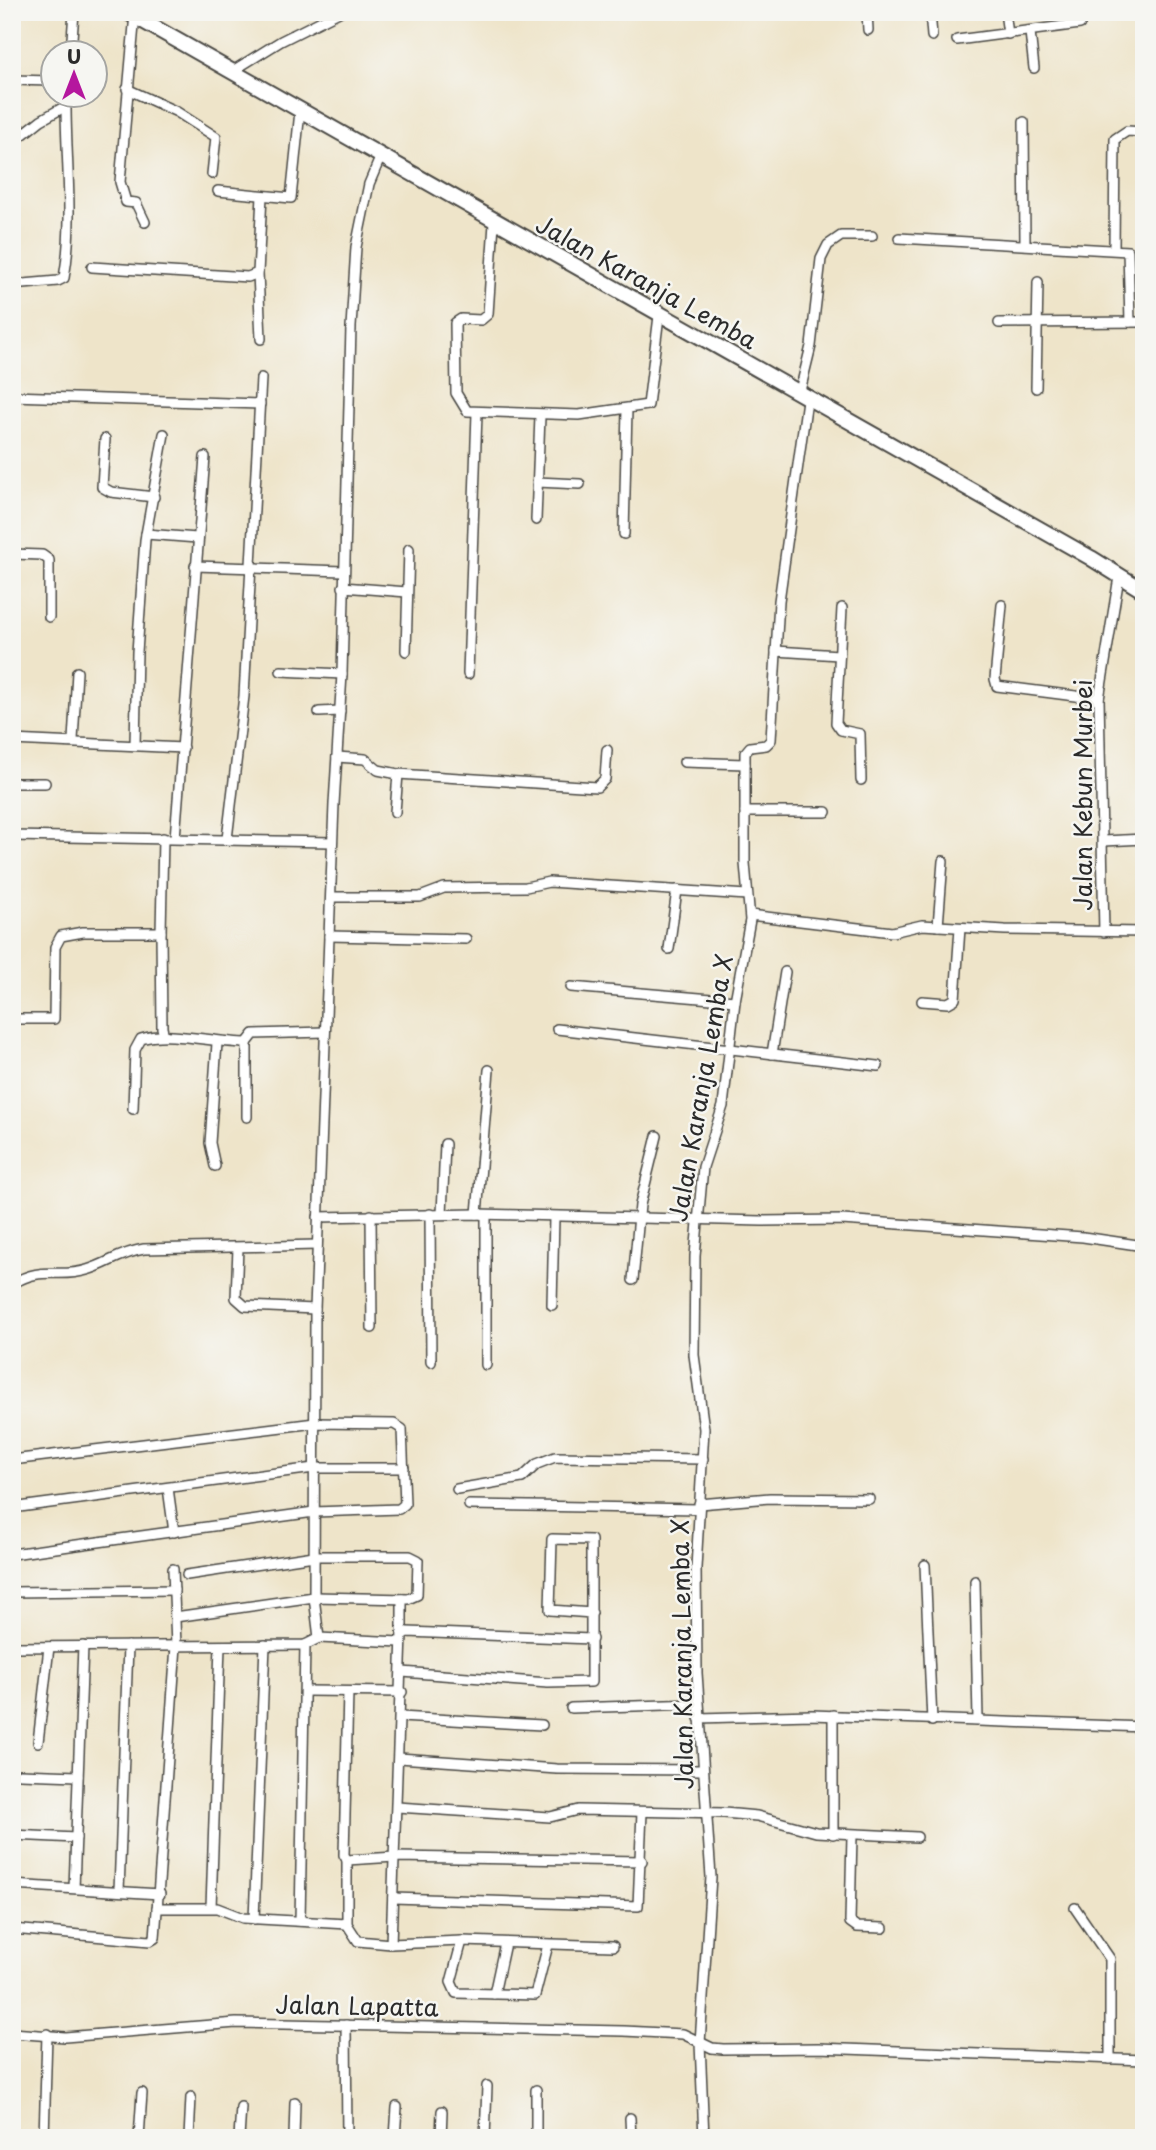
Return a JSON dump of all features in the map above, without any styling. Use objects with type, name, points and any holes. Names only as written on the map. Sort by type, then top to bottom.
[{"type":"main road","name":"Jalan Karanja Lemba","points":[[132,14],[1144,592]]},
{"type":"street","points":[[72,38],[74,12]]},
{"type":"street","points":[[231,72],[281,41],[339,12]]},
{"type":"street","points":[[867,12],[868,30]]},
{"type":"street","points":[[930,12],[932,36]]},
{"type":"street","points":[[1005,12],[1007,34]]},
{"type":"street","points":[[957,40],[1080,24],[1087,12]]},
{"type":"street","points":[[132,14],[120,182],[126,202],[136,203],[145,222]]},
{"type":"street","points":[[1030,32],[1034,68]]},
{"type":"street","points":[[12,80],[38,81]]},
{"type":"street","points":[[127,89],[177,112],[216,137],[212,174]]},
{"type":"street","points":[[12,143],[41,120],[62,108]]},
{"type":"street","points":[[12,285],[58,281],[64,278],[70,218],[66,181],[66,108]]},
{"type":"street","points":[[218,191],[291,197],[300,111]]},
{"type":"street","points":[[1024,122],[1025,243]]},
{"type":"street","points":[[1114,249],[1115,139],[1127,131],[1144,132]]},
{"type":"street","points":[[319,1638],[314,1597],[315,1309],[332,842],[342,674],[342,587],[356,247],[369,184],[380,158]]},
{"type":"street","points":[[261,339],[258,273],[262,195]]},
{"type":"street","points":[[494,223],[488,314],[481,320],[458,320],[454,330],[457,396],[467,411],[540,416],[584,415],[650,403],[659,316]]},
{"type":"street","points":[[684,762],[746,764],[748,748],[766,745],[771,740],[779,601],[821,259],[825,250],[841,236],[872,236]]},
{"type":"street","points":[[899,238],[1114,249],[1131,254],[1130,322]]},
{"type":"street","points":[[92,267],[248,277],[258,273]]},
{"type":"street","points":[[1036,388],[1038,282]]},
{"type":"street","points":[[999,323],[1144,322]]},
{"type":"street","points":[[228,839],[244,696],[261,377]]},
{"type":"street","points":[[12,396],[260,404]]},
{"type":"street","points":[[624,534],[627,409]]},
{"type":"street","points":[[468,674],[477,413]]},
{"type":"street","points":[[536,520],[540,416]]},
{"type":"street","points":[[135,745],[137,652],[146,534],[155,497],[164,434]]},
{"type":"street","points":[[105,439],[101,474],[103,488],[155,497]]},
{"type":"street","points":[[175,838],[205,457]]},
{"type":"street","points":[[537,482],[580,484]]},
{"type":"street","points":[[146,534],[197,538]]},
{"type":"street","points":[[405,651],[409,549]]},
{"type":"street","points":[[12,554],[42,555],[49,560],[49,617]]},
{"type":"street","points":[[195,566],[343,571]]},
{"type":"street","name":"Jalan Kebun Murbei","points":[[1104,932],[1099,699],[1119,577]]},
{"type":"street","points":[[342,587],[407,592]]},
{"type":"street","points":[[1002,605],[995,680],[997,686],[1099,699]]},
{"type":"street","points":[[842,608],[836,723],[841,730],[860,734],[861,780]]},
{"type":"street","points":[[776,651],[839,654]]},
{"type":"street","points":[[281,671],[342,674]]},
{"type":"street","points":[[73,740],[77,672]]},
{"type":"street","points":[[319,712],[340,711]]},
{"type":"street","points":[[12,740],[73,740],[183,748]]},
{"type":"street","points":[[337,757],[365,760],[379,770],[398,774],[599,787],[605,779],[607,750]]},
{"type":"street","name":"Jalan Karanja Lemba X","points":[[704,2138],[700,2043],[711,1898],[698,1704],[696,1568],[704,1459],[702,1408],[694,1343],[697,1218],[706,1150],[723,1106],[735,1001],[750,915],[747,895],[746,764]]},
{"type":"street","points":[[395,812],[398,774]]},
{"type":"street","points":[[12,783],[45,783]]},
{"type":"street","points":[[745,812],[826,813]]},
{"type":"street","points":[[12,836],[332,842]]},
{"type":"street","points":[[163,838],[161,932],[164,1035]]},
{"type":"street","points":[[1104,841],[1144,839]]},
{"type":"street","points":[[938,926],[943,861]]},
{"type":"street","points":[[332,897],[427,896],[444,888],[526,887],[549,882],[747,895]]},
{"type":"street","points":[[669,949],[677,890]]},
{"type":"street","points":[[750,915],[892,932],[922,925],[1144,932]]},
{"type":"street","points":[[922,1001],[948,1003],[954,999],[960,928]]},
{"type":"street","points":[[12,1019],[54,1019],[55,947],[61,936],[83,932],[161,932]]},
{"type":"street","points":[[329,936],[466,939]]},
{"type":"street","points":[[772,1054],[785,972]]},
{"type":"street","points":[[571,987],[735,1001]]},
{"type":"street","points":[[557,1029],[877,1066]]},
{"type":"street","points":[[247,1116],[247,1043],[254,1034],[325,1032]]},
{"type":"street","points":[[133,1109],[137,1042],[149,1036],[164,1035],[217,1043],[247,1043]]},
{"type":"street","points":[[215,1166],[210,1143],[217,1043]]},
{"type":"street","points":[[486,1365],[482,1214],[489,1070]]},
{"type":"street","points":[[633,1280],[638,1216],[657,1136]]},
{"type":"street","points":[[442,1214],[445,1144]]},
{"type":"street","points":[[429,1214],[431,1362]]},
{"type":"street","points":[[318,1217],[482,1214],[921,1224],[1083,1237],[1144,1247]]},
{"type":"street","points":[[371,1215],[372,1328]]},
{"type":"street","points":[[552,1305],[554,1217]]},
{"type":"street","points":[[12,1284],[34,1272],[86,1271],[118,1255],[144,1249],[317,1245]]},
{"type":"street","points":[[239,1248],[236,1298],[239,1303],[245,1307],[315,1309]]},
{"type":"street","points":[[12,1460],[315,1423],[400,1424],[405,1504],[402,1508],[314,1512],[12,1554]]},
{"type":"street","points":[[457,1489],[522,1478],[537,1464],[555,1457],[704,1459]]},
{"type":"street","points":[[12,1508],[314,1468],[404,1468]]},
{"type":"street","points":[[168,1488],[174,1532]]},
{"type":"street","points":[[469,1505],[699,1506],[770,1498],[869,1499]]},
{"type":"street","points":[[402,1672],[587,1684],[592,1680],[592,1613],[591,1540],[552,1539],[550,1610],[592,1613]]},
{"type":"street","points":[[175,1617],[314,1597],[402,1599],[417,1595],[418,1560],[414,1557],[314,1556],[187,1575]]},
{"type":"street","points":[[925,1564],[932,1721]]},
{"type":"street","points":[[12,1929],[150,1941],[156,1937],[176,1646],[173,1569]]},
{"type":"street","points":[[975,1581],[978,1720]]},
{"type":"street","points":[[12,1592],[174,1590]]},
{"type":"street","points":[[391,1944],[402,1692],[402,1599]]},
{"type":"street","points":[[401,1639],[407,1632],[592,1639]]},
{"type":"street","points":[[12,1647],[305,1645],[319,1638],[401,1639]]},
{"type":"street","points":[[254,1919],[265,1645]]},
{"type":"street","points":[[300,1921],[305,1645]]},
{"type":"street","points":[[74,1888],[83,1646]]},
{"type":"street","points":[[119,1891],[128,1646]]},
{"type":"street","points":[[211,1907],[220,1646]]},
{"type":"street","points":[[38,1742],[49,1647]]},
{"type":"street","points":[[305,1691],[402,1692]]},
{"type":"street","points":[[348,1692],[344,1855],[347,1860],[347,1924],[358,1941],[391,1944],[462,1941],[613,1946]]},
{"type":"street","points":[[571,1708],[698,1704]]},
{"type":"street","points":[[833,1715],[833,1834]]},
{"type":"street","points":[[699,1718],[833,1715],[932,1721],[978,1720],[1144,1727]]},
{"type":"street","points":[[400,1717],[542,1725]]},
{"type":"street","points":[[399,1758],[557,1769],[702,1770]]},
{"type":"street","points":[[20,1774],[78,1776]]},
{"type":"street","points":[[397,1807],[550,1817],[578,1810],[706,1812],[748,1815],[833,1834],[917,1837]]},
{"type":"street","points":[[393,1898],[636,1907],[640,1905],[642,1812]]},
{"type":"street","points":[[12,1835],[76,1838]]},
{"type":"street","points":[[852,1835],[850,1922],[854,1926],[883,1928]]},
{"type":"street","points":[[347,1860],[395,1857],[642,1861]]},
{"type":"street","points":[[12,1885],[160,1894]]},
{"type":"street","points":[[157,1908],[211,1907],[237,1917],[347,1924]]},
{"type":"street","points":[[1075,1908],[1110,1959],[1110,2059]]},
{"type":"street","points":[[462,1941],[451,1982],[452,1991],[494,1994],[536,1995],[548,1945]]},
{"type":"street","points":[[494,1994],[506,1943]]},
{"type":"street","name":"Jalan Lapatta","points":[[12,2032],[81,2036],[236,2024],[667,2032],[689,2036],[700,2043],[723,2049],[818,2048],[1144,2060]]},
{"type":"street","points":[[346,2025],[347,2138]]},
{"type":"street","points":[[44,2138],[47,2034]]},
{"type":"street","points":[[485,2138],[487,2086]]},
{"type":"street","points":[[536,2090],[536,2138]]},
{"type":"street","points":[[139,2138],[142,2093]]},
{"type":"street","points":[[189,2138],[191,2097]]},
{"type":"street","points":[[294,2138],[295,2102]]},
{"type":"street","points":[[395,2138],[397,2107]]},
{"type":"street","points":[[239,2138],[241,2108]]},
{"type":"street","points":[[441,2138],[442,2111]]},
{"type":"street","points":[[630,2118],[631,2138]]}]
